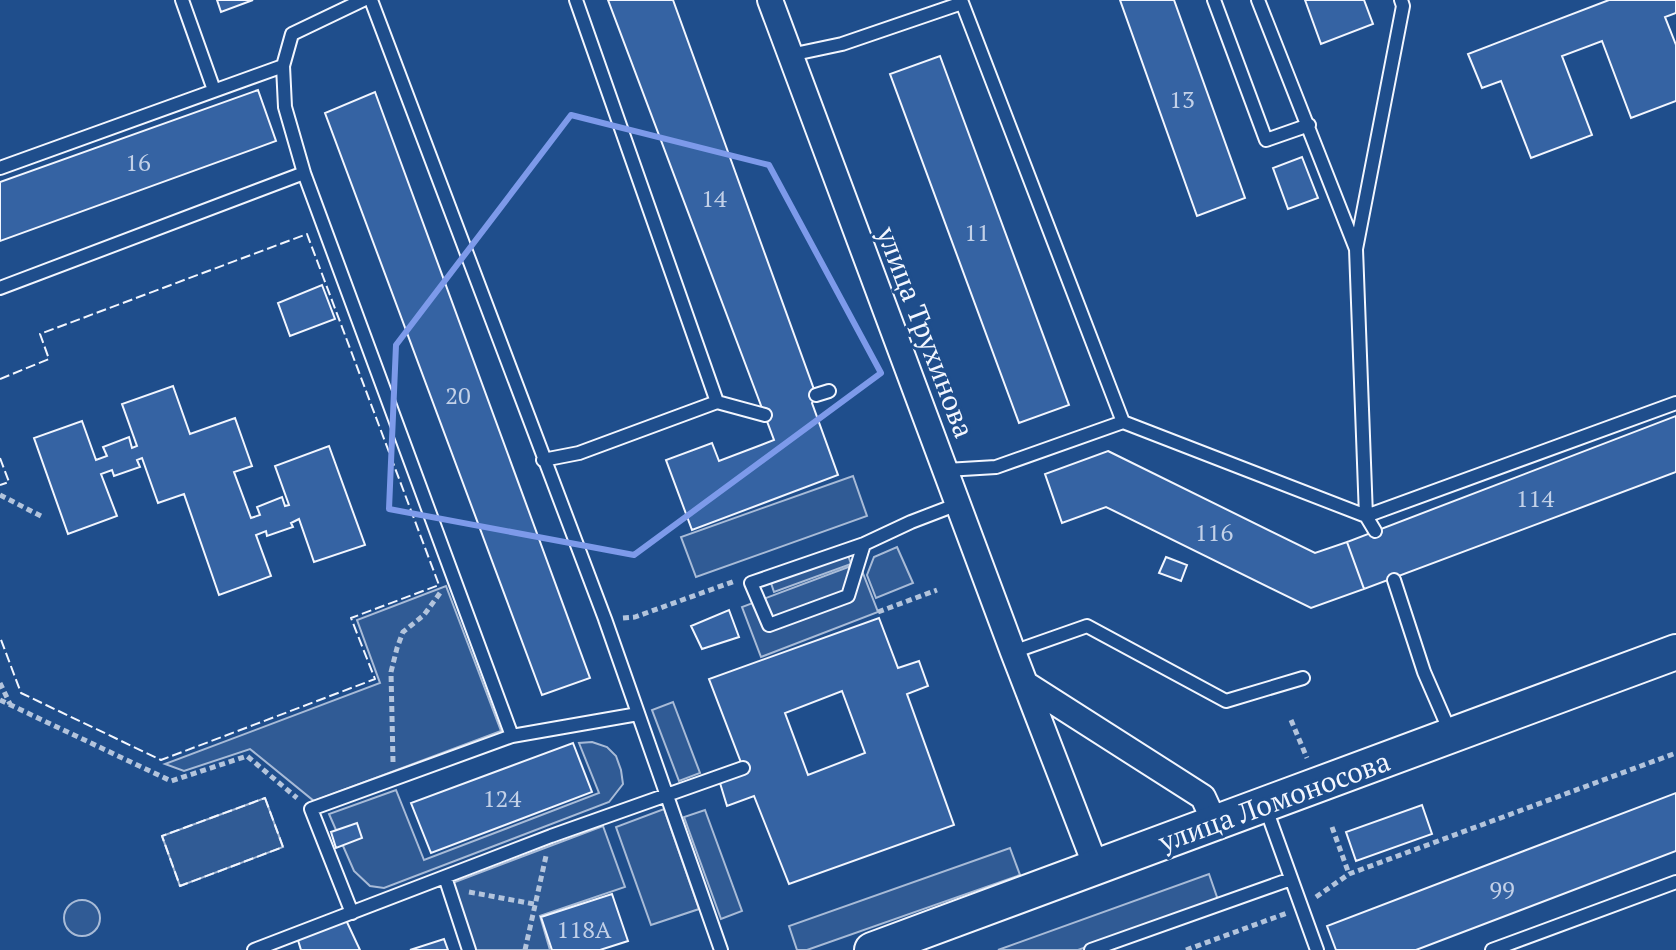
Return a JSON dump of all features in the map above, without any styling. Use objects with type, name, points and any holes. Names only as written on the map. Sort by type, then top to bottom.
[{"type":"street","name":"улица Трухинова","points":[[770,0],[1096,867]]},
{"type":"street","name":"улица Ломоносова","points":[[872,950],[1676,652]]},
{"type":"street","points":[[1026,684],[1203,797],[1214,821]]},
{"type":"lane","points":[[182,0],[214,90]]},
{"type":"lane","points":[[363,0],[292,34],[283,66],[285,107],[304,173],[512,736]]},
{"type":"lane","points":[[371,0],[605,619],[721,950]]},
{"type":"lane","points":[[576,0],[717,402]]},
{"type":"lane","points":[[1214,0],[1266,140],[1309,125]]},
{"type":"lane","points":[[1258,0],[1356,249]]},
{"type":"lane","points":[[1375,531],[1366,516],[1356,249],[1403,6],[1401,0]]},
{"type":"lane","points":[[790,55],[842,44],[962,1],[1123,422]]},
{"type":"lane","points":[[0,168],[283,66]]},
{"type":"lane","points":[[0,288],[304,173]]},
{"type":"lane","points":[[543,460],[579,453],[717,402],[765,415]]},
{"type":"lane","points":[[946,470],[996,467],[1123,422],[1366,516],[1676,403]]},
{"type":"lane","points":[[864,544],[848,596],[769,625],[751,583],[864,544],[958,504]]},
{"type":"lane","points":[[1394,580],[1424,672],[1452,735]]},
{"type":"lane","points":[[1013,652],[1087,626],[1226,701],[1303,678]]},
{"type":"lane","points":[[352,913],[311,809],[512,736],[638,714]]},
{"type":"lane","points":[[254,950],[666,793],[743,768]]},
{"type":"lane","points":[[1265,804],[1317,950]]},
{"type":"lane","points":[[445,877],[469,950]]},
{"type":"lane","points":[[1091,950],[1291,879]]},
{"type":"lane","points":[[1492,950],[1676,882]]},
{"type":"path","points":[[0,495],[41,516]]},
{"type":"path","points":[[393,779],[391,672],[397,648],[403,632],[424,615],[452,576]]},
{"type":"path","points":[[605,619],[635,617],[736,581],[751,583]]},
{"type":"path","points":[[878,612],[937,590]]},
{"type":"path","points":[[0,683],[10,704]]},
{"type":"path","points":[[0,700],[171,781],[247,756],[311,809]]},
{"type":"path","points":[[1291,720],[1307,758]]},
{"type":"path","points":[[1186,950],[1301,907],[1349,874],[1676,753]]},
{"type":"path","points":[[1332,827],[1349,874]]},
{"type":"path","points":[[525,950],[551,836]]},
{"type":"path","points":[[445,877],[468,892],[534,904]]},
{"type":"highlighted area","points":[[571,115],[769,165],[881,373],[634,555],[389,509],[396,345]]},
{"type":"shaded area","points":[[853,476],[867,516],[696,577],[681,537]]},
{"type":"shaded area","points":[[897,547],[913,583],[876,598],[867,575],[874,557]]},
{"type":"shaded area","points":[[848,555],[851,564],[774,592],[771,583]]},
{"type":"shaded area","points":[[859,563],[878,612],[761,657],[742,607]]},
{"type":"shaded area","points":[[446,586],[501,731],[314,801],[250,749],[184,771],[165,764],[380,683],[357,620]]},
{"type":"shaded area","points":[[673,702],[700,773],[679,781],[652,710]]},
{"type":"shaded area","points":[[592,742],[607,747],[616,756],[621,770],[623,784],[609,802],[384,888],[370,886],[354,871],[329,814],[396,790],[424,860],[599,793],[579,743]]},
{"type":"shaded area","points":[[265,798],[283,847],[180,886],[162,836]]},
{"type":"shaded area","points":[[664,809],[699,909],[651,925],[616,827]]},
{"type":"shaded area","points":[[705,810],[742,911],[721,919],[684,817]]},
{"type":"shaded area","points":[[603,826],[625,887],[540,916],[550,950],[470,950],[447,885]]},
{"type":"shaded area","points":[[1010,848],[1020,875],[807,950],[797,950],[789,926]]},
{"type":"shaded area","points":[[1209,874],[1218,900],[1078,950],[998,950]]},
{"type":"shaded area","points":[[82,900],[95,905],[100,918],[95,931],[82,936],[69,931],[64,918],[69,905]]},
{"type":"building","points":[[217,0],[253,0],[221,12]]},
{"type":"building","points":[[608,0],[673,0],[816,395],[812,403],[838,475],[692,530],[666,460],[712,443],[719,461],[774,440]]},
{"type":"building","points":[[1120,0],[1174,0],[1245,198],[1197,216]]},
{"type":"building","points":[[1305,0],[1364,0],[1373,24],[1321,44]]},
{"type":"building","points":[[1609,0],[1676,0],[1676,13],[1665,17],[1676,45],[1676,101],[1631,118],[1602,41],[1562,56],[1592,135],[1531,158],[1501,81],[1482,88],[1468,54]]},
{"type":"building","points":[[940,56],[1069,405],[1019,423],[890,74]]},
{"type":"building","points":[[258,90],[276,141],[0,241],[0,182]]},
{"type":"building","points":[[375,92],[590,678],[542,695],[325,113]]},
{"type":"building","points":[[1302,157],[1318,198],[1288,209],[1273,168]]},
{"type":"building","points":[[322,285],[335,319],[290,336],[278,303]]},
{"type":"building","points":[[173,386],[190,434],[235,418],[252,466],[234,472],[251,518],[260,515],[257,507],[282,497],[285,506],[289,505],[275,466],[329,446],[365,545],[314,562],[299,519],[291,523],[293,527],[267,536],[266,531],[256,535],[271,576],[219,595],[184,494],[158,503],[142,458],[137,460],[140,467],[114,476],[112,470],[101,474],[117,516],[68,534],[34,438],[82,421],[96,460],[107,456],[103,447],[129,437],[132,448],[137,446],[122,404]]},
{"type":"building","points":[[1676,416],[1676,472],[1364,589],[1347,542]]},
{"type":"building","points":[[1108,451],[1315,553],[1347,542],[1364,589],[1311,608],[1106,507],[1062,523],[1045,474]]},
{"type":"building","points":[[1166,557],[1187,565],[1181,581],[1159,573]]},
{"type":"building","points":[[729,610],[739,637],[702,649],[691,626]]},
{"type":"building","points":[[879,618],[898,668],[919,661],[928,686],[907,694],[954,825],[789,884],[754,796],[727,806],[720,783],[745,773],[709,679]],"holes":[[[842,691],[865,753],[808,775],[785,713]]]},
{"type":"building","points":[[573,743],[592,792],[431,853],[411,803]]},
{"type":"building","points":[[1676,793],[1676,851],[1416,950],[1336,950],[1327,926]]},
{"type":"building","points":[[1422,805],[1432,834],[1356,861],[1346,832]]},
{"type":"building","points":[[357,823],[362,838],[336,848],[331,832]]},
{"type":"building","points":[[612,894],[628,941],[600,950],[552,950],[541,917]]},
{"type":"building","points":[[346,920],[360,950],[301,950],[297,937]]},
{"type":"building","points":[[444,939],[448,950],[410,950]]},
{"type":"fence","points":[[0,379],[49,359],[40,334],[307,234],[439,585],[351,618],[375,679],[161,760],[21,693],[0,637]]},
{"type":"fence","points":[[0,458],[9,482],[0,485]]},
{"type":"fence","points":[[265,798],[283,847],[180,886],[162,836],[265,798]]}]
